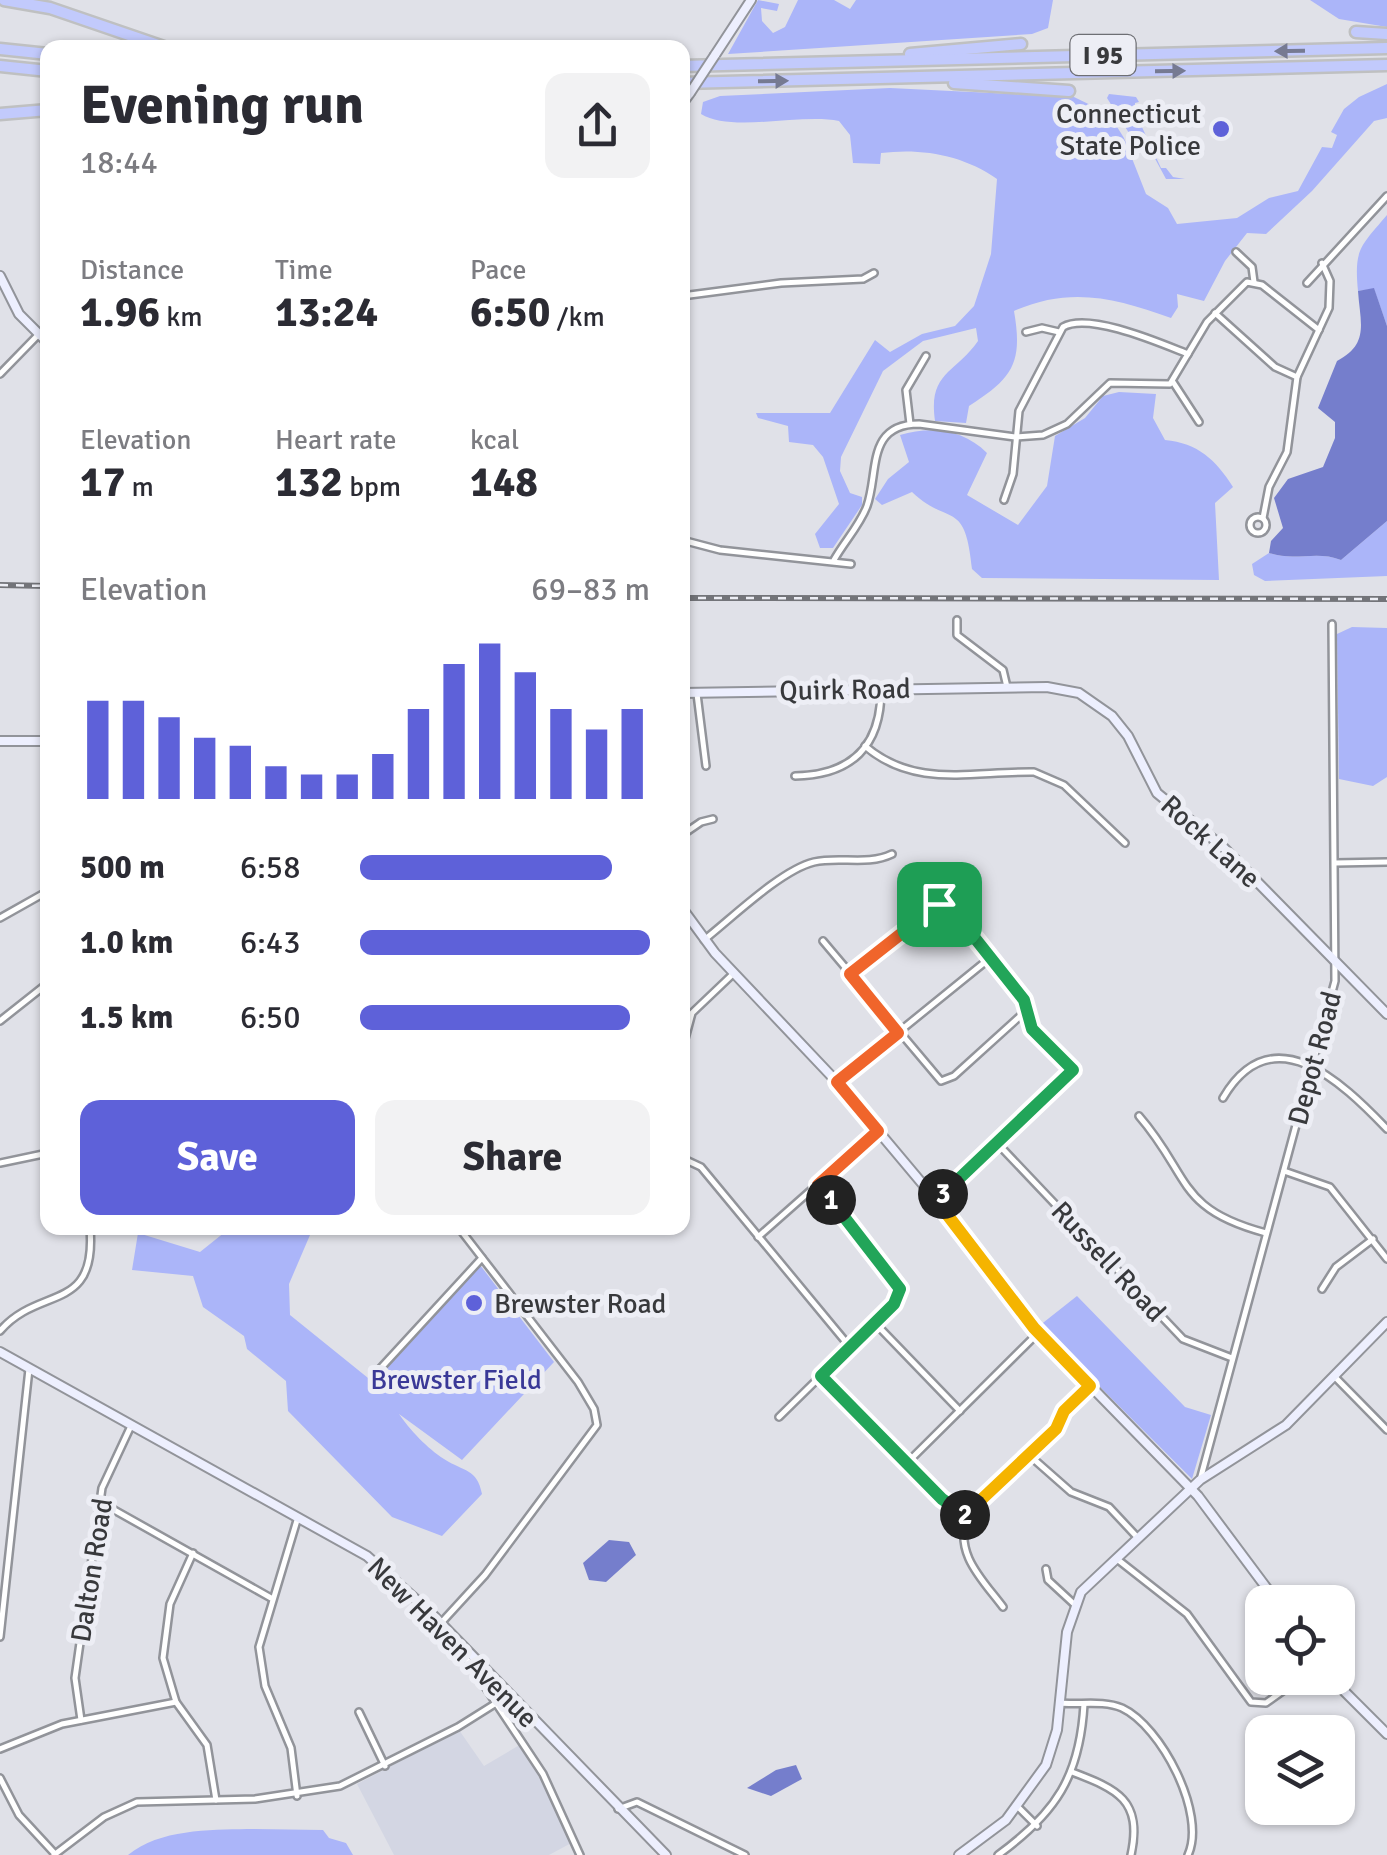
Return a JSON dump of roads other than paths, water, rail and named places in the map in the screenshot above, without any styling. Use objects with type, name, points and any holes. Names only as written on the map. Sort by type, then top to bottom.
[{"type":"highway","points":[[4,0],[50,8],[143,40]]},
{"type":"highway","points":[[1356,32],[1387,34]]},
{"type":"highway","points":[[820,62],[1020,44]]},
{"type":"highway","name":"I 95","points":[[690,66],[1387,48]]},
{"type":"highway","points":[[0,49],[40,53]]},
{"type":"highway","points":[[0,66],[40,70]]},
{"type":"highway","name":"I 95","points":[[690,88],[863,78],[1387,66]]},
{"type":"highway","points":[[863,78],[1068,91]]},
{"type":"highway","points":[[0,114],[40,111]]},
{"type":"main road","points":[[690,84],[716,55],[751,0]]},
{"type":"main road","points":[[0,276],[19,314],[38,335]]},
{"type":"main road","name":"Quirk Road","points":[[690,692],[1008,687]]},
{"type":"main road","name":"Rock Lane","points":[[1008,687],[1072,690],[1112,716],[1128,736],[1157,793],[1224,848],[1387,1014]]},
{"type":"main road","points":[[0,740],[40,741]]},
{"type":"main road","points":[[690,920],[734,974],[837,1082],[936,1200],[1038,1332],[1193,1490],[1264,1585]]},
{"type":"main road","points":[[959,1855],[1018,1807],[1049,1758],[1074,1604],[1092,1578],[1200,1480],[1286,1425],[1387,1322]]},
{"type":"main road","name":"New Haven Avenue","points":[[0,1352],[366,1556],[440,1623],[666,1855]]},
{"type":"main road","points":[[1348,1695],[1387,1734]]},
{"type":"street","points":[[1307,283],[1387,196]]},
{"type":"street","points":[[1236,252],[1252,267],[1254,282],[1318,330]]},
{"type":"street","points":[[1263,518],[1268,487],[1286,452],[1297,377],[1331,296],[1322,263]]},
{"type":"street","points":[[690,295],[773,284],[863,279],[874,273]]},
{"type":"street","points":[[1173,382],[1216,313],[1244,285],[1254,282]]},
{"type":"street","points":[[1216,313],[1275,367],[1297,377]]},
{"type":"street","points":[[1004,500],[1013,474],[1019,412],[1046,367],[1059,332],[1075,323],[1124,330],[1189,354]]},
{"type":"street","points":[[1026,332],[1042,328],[1059,332]]},
{"type":"street","points":[[0,374],[38,335]]},
{"type":"street","points":[[910,424],[906,390],[926,356]]},
{"type":"street","points":[[834,560],[866,508],[879,444],[890,432],[910,424],[1015,437],[1042,435],[1067,424],[1110,383],[1173,382]]},
{"type":"street","points":[[1173,382],[1199,422]]},
{"type":"street","points":[[690,542],[720,550],[851,564]]},
{"type":"street","points":[[958,620],[957,635],[1003,670],[1008,687]]},
{"type":"street","name":"Depot Road","points":[[1200,1480],[1335,981],[1332,624]]},
{"type":"street","points":[[795,776],[836,769],[866,746],[880,723],[881,690]]},
{"type":"street","points":[[696,691],[706,766]]},
{"type":"street","points":[[866,746],[884,762],[910,774],[1034,772],[1053,778],[1125,842]]},
{"type":"street","points":[[690,830],[714,819]]},
{"type":"street","points":[[704,940],[801,866],[821,860],[872,861],[892,854]]},
{"type":"street","points":[[1334,863],[1387,862]]},
{"type":"street","points":[[0,918],[40,896]]},
{"type":"street","points":[[850,974],[944,903],[1028,1009],[1032,1029],[1073,1070],[936,1200]]},
{"type":"street","points":[[824,941],[934,1077],[946,1081],[1028,1009]]},
{"type":"street","points":[[837,1082],[990,958]]},
{"type":"street","points":[[690,1020],[692,1013],[734,974]]},
{"type":"street","points":[[0,1021],[40,989]]},
{"type":"street","points":[[1223,1098],[1239,1074],[1258,1059],[1312,1068],[1341,1082],[1387,1129]]},
{"type":"street","points":[[1139,1116],[1172,1168],[1212,1214],[1266,1234]]},
{"type":"street","points":[[758,1237],[878,1131]]},
{"type":"street","name":"Russell Road","points":[[998,1144],[1183,1339],[1232,1358]]},
{"type":"street","points":[[0,1163],[40,1155]]},
{"type":"street","points":[[690,1162],[701,1167],[850,1348]]},
{"type":"street","points":[[1284,1171],[1330,1187],[1387,1259]]},
{"type":"street","points":[[779,1417],[896,1301],[899,1283],[818,1185]]},
{"type":"street","points":[[0,1331],[20,1313],[62,1298],[78,1284],[90,1260],[90,1235]]},
{"type":"street","points":[[440,1623],[485,1576],[597,1425],[594,1408],[578,1382],[464,1235]]},
{"type":"street","points":[[1322,1289],[1336,1267],[1374,1240]]},
{"type":"street","points":[[379,1370],[482,1258]]},
{"type":"street","points":[[875,1323],[960,1411]]},
{"type":"street","points":[[907,1463],[1038,1332]]},
{"type":"street","points":[[0,1636],[30,1366]]},
{"type":"street","points":[[821,1376],[950,1506],[967,1516]]},
{"type":"street","points":[[1334,1376],[1387,1430]]},
{"type":"street","points":[[1003,1607],[965,1554],[962,1534],[967,1516],[1029,1455],[1090,1386]]},
{"type":"street","name":"Dalton Road","points":[[81,1720],[75,1678],[100,1502],[106,1475],[132,1426]]},
{"type":"street","points":[[1029,1455],[1055,1481],[1110,1507],[1138,1538]]},
{"type":"street","points":[[100,1502],[271,1598]]},
{"type":"street","points":[[297,1796],[287,1734],[260,1668],[259,1647],[298,1517]]},
{"type":"street","points":[[193,1553],[170,1604],[164,1646],[176,1702],[207,1745],[216,1800]]},
{"type":"street","points":[[1115,1557],[1138,1580],[1187,1614],[1245,1694]]},
{"type":"street","points":[[1046,1569],[1048,1580],[1074,1604]]},
{"type":"street","points":[[448,1631],[546,1779],[580,1855]]},
{"type":"street","points":[[0,1778],[18,1815],[55,1855],[104,1816],[131,1804],[154,1799],[297,1796],[340,1786],[385,1766],[509,1695]]},
{"type":"street","points":[[1246,1695],[1251,1702],[1266,1703],[1277,1695]]},
{"type":"street","points":[[0,1749],[81,1720],[176,1702]]},
{"type":"street","points":[[1060,1703],[1112,1705],[1133,1715],[1177,1770],[1192,1828],[1188,1855]]},
{"type":"street","points":[[998,1855],[1037,1826],[1072,1772],[1084,1704]]},
{"type":"street","points":[[358,1712],[385,1766]]},
{"type":"street","points":[[1072,1772],[1108,1786],[1126,1802],[1134,1820],[1131,1855]]},
{"type":"street","points":[[618,1809],[638,1802],[745,1855]]},
{"type":"street","points":[[1018,1807],[1037,1826]]},
{"type":"railway","points":[[0,585],[40,586]]},
{"type":"railway","points":[[690,598],[1387,599]]},
{"type":"place","name":"Connecticut State Police","points":[[1221,129]]},
{"type":"place","name":"Brewster Road","points":[[474,1303]]},
{"type":"park label","name":"Brewster Field","points":[[456,1379]]}]
